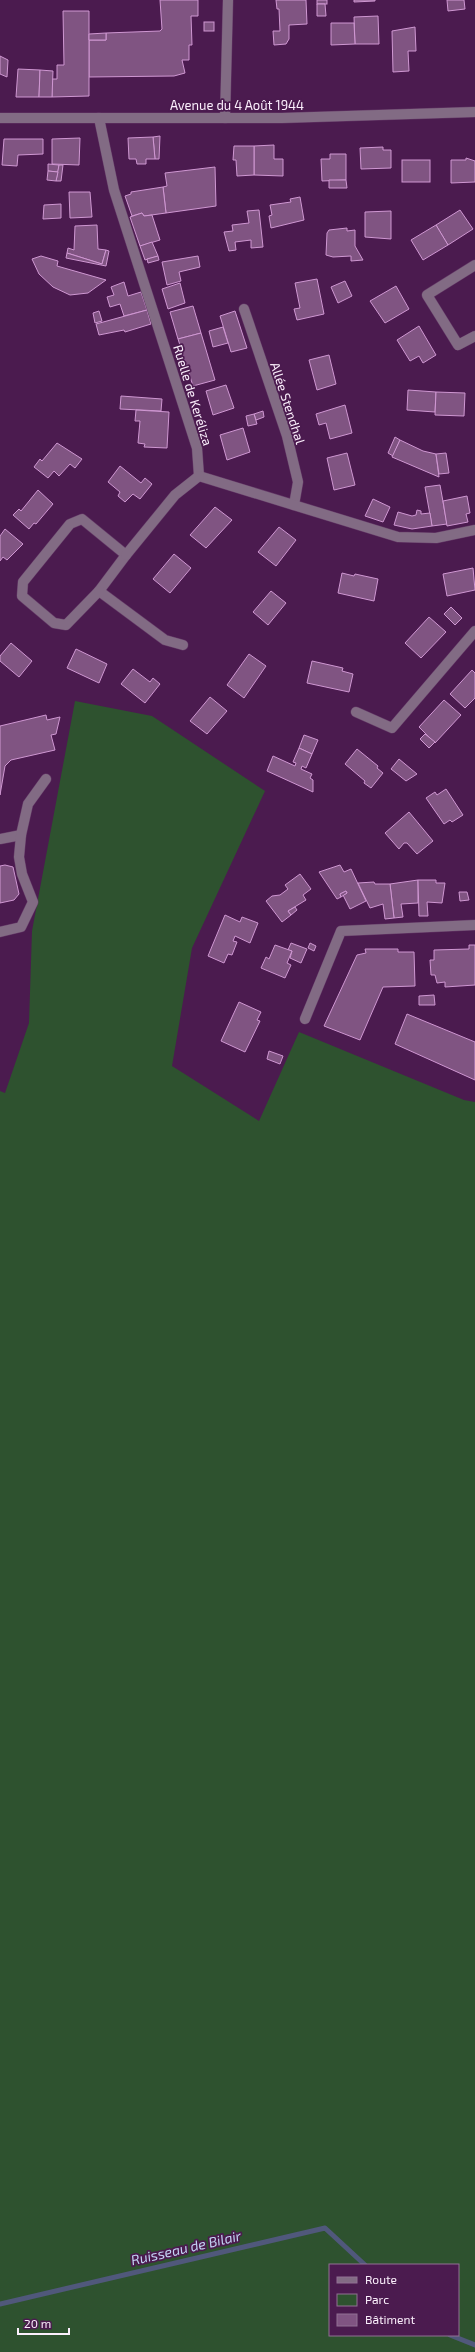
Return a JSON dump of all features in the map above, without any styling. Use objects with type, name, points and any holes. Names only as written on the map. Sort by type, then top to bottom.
[{"type":"street","points":[[225,118],[228,0]]},
{"type":"street","name":"Avenue du 4 Août 1944","points":[[0,118],[282,118],[475,112]]},
{"type":"street","name":"Ruelle de Keréliza","points":[[99,118],[114,190],[198,448],[199,476]]},
{"type":"street","points":[[475,266],[427,295],[458,345],[475,336]]},
{"type":"street","name":"Allée Stendhal","points":[[244,309],[287,436],[298,482],[294,505]]},
{"type":"street","points":[[126,555],[82,518],[70,524],[23,582],[22,596],[54,623],[66,625],[99,591],[175,495],[199,476],[398,537],[436,538],[475,530]]},
{"type":"street","points":[[99,591],[165,640],[183,645]]},
{"type":"street","points":[[356,712],[392,728],[475,631]]},
{"type":"street","points":[[0,932],[21,927],[33,902],[22,874],[19,857],[21,835],[28,804],[46,779]]},
{"type":"street","points":[[0,840],[21,835]]},
{"type":"street","points":[[305,1019],[341,931],[475,925]]},
{"type":"green space","points":[[75,701],[152,716],[265,791],[192,948],[172,1066],[259,1121],[299,1032],[464,1100],[475,1102],[475,2352],[0,2352],[0,1091],[5,1093],[29,1023],[32,931]]},
{"type":"building","points":[[160,0],[198,0],[198,16],[191,16],[192,45],[189,45],[189,60],[182,60],[185,73],[174,76],[89,77],[89,40],[106,40],[106,33],[160,31],[162,29]]},
{"type":"building","points":[[276,0],[306,0],[307,24],[289,25],[289,39],[286,44],[274,45],[273,31],[280,31],[279,9],[277,9]]},
{"type":"building","points":[[317,0],[327,0],[327,4],[317,4]]},
{"type":"building","points":[[354,0],[375,0],[375,1],[354,2]]},
{"type":"building","points":[[447,0],[464,0],[465,9],[448,11]]},
{"type":"building","points":[[317,4],[325,4],[326,16],[317,16]]},
{"type":"building","points":[[63,11],[89,11],[89,96],[52,97],[52,79],[57,79],[57,65],[64,65]]},
{"type":"building","points":[[378,16],[379,44],[355,44],[354,17]]},
{"type":"building","points":[[204,22],[214,22],[214,31],[204,31]]},
{"type":"building","points":[[331,23],[354,23],[355,44],[331,45]]},
{"type":"building","points":[[415,27],[416,51],[408,51],[409,71],[393,72],[392,31]]},
{"type":"building","points":[[106,33],[106,40],[89,40],[89,34]]},
{"type":"building","points":[[0,56],[8,60],[7,77],[0,74]]},
{"type":"building","points":[[18,69],[40,70],[39,97],[16,97]]},
{"type":"building","points":[[40,70],[53,71],[52,97],[39,97]]},
{"type":"building","points":[[160,136],[159,159],[155,159],[153,137]]},
{"type":"building","points":[[153,137],[155,159],[146,159],[146,164],[137,164],[136,159],[129,159],[128,138]]},
{"type":"building","points":[[80,138],[79,165],[52,164],[52,139]]},
{"type":"building","points":[[4,139],[43,139],[43,154],[18,155],[17,166],[2,165]]},
{"type":"building","points":[[274,145],[274,159],[283,159],[283,176],[254,175],[254,146]]},
{"type":"building","points":[[234,146],[254,146],[254,175],[237,176],[236,160],[233,160]]},
{"type":"building","points":[[383,147],[383,150],[391,150],[391,168],[361,169],[360,148]]},
{"type":"building","points":[[330,154],[346,154],[346,180],[322,181],[321,159],[330,159]]},
{"type":"building","points":[[466,158],[475,161],[475,182],[451,183],[451,160],[466,160]]},
{"type":"building","points":[[402,160],[430,160],[430,182],[402,182]]},
{"type":"building","points":[[48,164],[59,165],[58,172],[48,171]]},
{"type":"building","points":[[59,165],[63,165],[61,181],[56,181]]},
{"type":"building","points":[[215,167],[216,206],[166,213],[163,187],[167,186],[165,173]]},
{"type":"building","points":[[48,171],[58,172],[56,181],[47,180]]},
{"type":"building","points":[[329,180],[346,180],[347,188],[329,188]]},
{"type":"building","points":[[163,187],[166,213],[144,216],[142,213],[132,216],[125,196],[131,194],[131,192]]},
{"type":"building","points":[[69,192],[90,192],[92,217],[70,218]]},
{"type":"building","points":[[300,197],[304,220],[271,228],[269,216],[272,215],[270,205],[291,202],[290,199]]},
{"type":"building","points":[[61,204],[61,218],[43,219],[44,205]]},
{"type":"building","points":[[259,210],[263,247],[251,248],[251,240],[235,242],[236,250],[229,251],[224,232],[233,231],[232,225],[249,223],[247,211]]},
{"type":"building","points":[[460,210],[473,229],[448,245],[436,225]]},
{"type":"building","points":[[391,211],[391,239],[365,237],[365,212]]},
{"type":"building","points":[[142,213],[144,216],[152,215],[160,240],[140,246],[130,217]]},
{"type":"building","points":[[97,225],[98,249],[106,250],[102,264],[67,253],[68,248],[74,250],[75,226]]},
{"type":"building","points":[[436,225],[448,245],[423,260],[411,240]]},
{"type":"building","points":[[347,228],[347,231],[355,230],[355,246],[363,260],[351,261],[351,256],[333,257],[326,255],[327,233],[329,230]]},
{"type":"building","points":[[152,242],[158,256],[145,260],[140,246]]},
{"type":"building","points":[[106,250],[109,251],[106,266],[66,258],[67,253],[102,264]]},
{"type":"building","points":[[41,256],[58,261],[57,266],[106,280],[88,293],[70,295],[53,287],[39,274],[32,259]]},
{"type":"building","points":[[158,256],[159,260],[148,263],[147,259]]},
{"type":"building","points":[[198,256],[200,267],[179,272],[181,281],[167,285],[162,262]]},
{"type":"building","points":[[317,279],[324,314],[297,320],[294,309],[300,308],[295,283]]},
{"type":"building","points":[[345,281],[352,296],[338,303],[331,287]]},
{"type":"building","points":[[124,282],[128,296],[141,292],[147,310],[124,316],[120,304],[110,307],[107,297],[114,295],[111,287]]},
{"type":"building","points":[[180,283],[185,303],[168,309],[162,289]]},
{"type":"building","points":[[396,286],[409,309],[385,323],[370,301]]},
{"type":"building","points":[[193,306],[201,333],[178,339],[170,312]]},
{"type":"building","points":[[147,310],[151,324],[125,332],[124,330],[99,335],[96,324]]},
{"type":"building","points":[[99,311],[102,321],[95,323],[93,313]]},
{"type":"building","points":[[235,311],[247,348],[231,352],[220,316]]},
{"type":"building","points":[[419,326],[436,355],[423,363],[419,356],[410,361],[397,340]]},
{"type":"building","points":[[223,327],[228,343],[213,347],[209,331]]},
{"type":"building","points":[[201,333],[215,380],[193,386],[178,339]]},
{"type":"building","points":[[329,355],[336,384],[317,390],[309,360]]},
{"type":"building","points":[[226,385],[234,408],[213,415],[206,391]]},
{"type":"building","points":[[408,390],[436,392],[435,412],[407,410]]},
{"type":"building","points":[[436,392],[465,393],[464,416],[435,415]]},
{"type":"building","points":[[121,396],[162,399],[161,411],[120,409]]},
{"type":"building","points":[[345,405],[352,433],[330,439],[326,423],[319,425],[316,414]]},
{"type":"building","points":[[136,410],[169,412],[167,448],[144,447],[145,444],[138,443],[140,421],[135,421]]},
{"type":"building","points":[[263,411],[264,417],[256,420],[254,414]]},
{"type":"building","points":[[254,414],[257,424],[248,426],[246,416]]},
{"type":"building","points":[[243,428],[250,452],[227,460],[220,435]]},
{"type":"building","points":[[395,437],[400,440],[393,456],[388,453]]},
{"type":"building","points":[[400,440],[423,451],[436,454],[439,477],[392,457]]},
{"type":"building","points":[[57,443],[82,459],[75,468],[70,464],[59,476],[54,471],[48,478],[34,467],[40,459],[42,461]]},
{"type":"building","points":[[347,453],[355,485],[334,490],[327,458]]},
{"type":"building","points":[[446,453],[449,473],[439,474],[436,454]]},
{"type":"building","points":[[120,466],[141,483],[145,478],[152,484],[140,499],[133,494],[125,502],[118,496],[120,492],[108,482]]},
{"type":"building","points":[[440,485],[447,524],[432,526],[425,487]]},
{"type":"building","points":[[38,490],[53,504],[36,524],[34,523],[29,529],[13,515],[19,509],[21,511]]},
{"type":"building","points":[[467,496],[470,513],[466,514],[468,522],[447,526],[443,501]]},
{"type":"building","points":[[373,499],[390,507],[383,522],[365,516]]},
{"type":"building","points":[[215,507],[232,520],[206,548],[190,535]]},
{"type":"building","points":[[417,510],[421,511],[421,514],[430,513],[432,526],[412,529],[394,525],[398,512],[412,516],[416,515]]},
{"type":"building","points":[[279,527],[296,540],[276,566],[258,552]]},
{"type":"building","points":[[5,529],[23,544],[7,560],[3,557],[0,561],[0,536]]},
{"type":"building","points":[[174,554],[191,568],[170,593],[153,579]]},
{"type":"building","points":[[473,568],[475,590],[447,596],[443,574]]},
{"type":"building","points":[[342,573],[378,579],[374,601],[338,593]]},
{"type":"building","points":[[271,591],[286,603],[268,625],[253,612]]},
{"type":"building","points":[[451,607],[462,618],[455,625],[444,614]]},
{"type":"building","points":[[429,617],[446,632],[421,658],[405,643]]},
{"type":"building","points":[[11,643],[32,661],[19,677],[0,661],[0,656]]},
{"type":"building","points":[[76,649],[107,664],[99,683],[67,668]]},
{"type":"building","points":[[249,654],[266,666],[244,698],[227,685]]},
{"type":"building","points":[[312,661],[343,668],[342,671],[353,674],[349,692],[307,683]]},
{"type":"building","points":[[133,669],[150,682],[153,678],[160,684],[145,703],[121,684]]},
{"type":"building","points":[[472,670],[475,673],[475,698],[465,708],[450,694]]},
{"type":"building","points":[[210,697],[227,711],[207,734],[190,721]]},
{"type":"building","points":[[444,700],[461,715],[435,743],[419,727]]},
{"type":"building","points":[[46,715],[47,720],[60,717],[56,734],[51,735],[55,750],[11,760],[5,766],[0,795],[0,726]]},
{"type":"building","points":[[425,734],[435,742],[429,748],[420,739]]},
{"type":"building","points":[[304,735],[318,740],[312,754],[299,748]]},
{"type":"building","points":[[299,748],[312,754],[306,768],[302,766],[301,769],[312,774],[310,778],[313,780],[313,792],[267,771],[273,756],[295,766],[296,763],[293,762]]},
{"type":"building","points":[[357,749],[378,766],[377,768],[383,773],[371,788],[345,764]]},
{"type":"building","points":[[399,759],[417,774],[406,781],[391,769]]},
{"type":"building","points":[[446,789],[463,815],[452,822],[450,820],[444,824],[426,798],[435,792],[437,795]]},
{"type":"building","points":[[409,812],[433,841],[417,854],[407,843],[404,843],[399,849],[385,833]]},
{"type":"building","points":[[5,865],[13,867],[19,894],[14,900],[0,903],[0,866]]},
{"type":"building","points":[[340,865],[344,872],[351,869],[366,901],[350,909],[343,895],[347,893],[346,891],[340,894],[341,897],[337,899],[319,872]]},
{"type":"building","points":[[300,874],[311,889],[303,895],[306,900],[288,911],[291,915],[282,922],[266,901],[272,896],[280,895],[288,889],[285,885]]},
{"type":"building","points":[[418,880],[418,903],[401,904],[403,917],[394,918],[390,884]]},
{"type":"building","points":[[418,880],[436,880],[436,883],[445,883],[442,903],[427,902],[428,916],[419,916]]},
{"type":"building","points":[[374,882],[375,884],[390,884],[394,918],[385,919],[383,904],[370,908],[358,883]]},
{"type":"building","points":[[346,891],[347,893],[341,897],[340,894]]},
{"type":"building","points":[[459,892],[467,892],[469,900],[460,901]]},
{"type":"building","points":[[295,907],[297,910],[291,915],[288,911]]},
{"type":"building","points":[[225,915],[240,922],[242,917],[258,923],[250,943],[235,936],[233,941],[237,942],[232,955],[228,954],[224,963],[208,956]]},
{"type":"building","points":[[291,943],[307,949],[301,963],[290,958],[292,951],[288,950]]},
{"type":"building","points":[[310,943],[316,946],[314,951],[308,948]]},
{"type":"building","points":[[275,945],[292,951],[287,963],[291,965],[285,978],[261,968],[266,957],[269,959]]},
{"type":"building","points":[[469,945],[475,945],[475,985],[445,987],[445,982],[437,983],[435,975],[431,975],[430,960],[434,960],[434,950],[469,949]]},
{"type":"building","points":[[365,949],[398,949],[398,952],[414,952],[415,986],[383,987],[360,1040],[324,1026],[357,955],[366,953]]},
{"type":"building","points":[[434,995],[435,1005],[419,1005],[419,996]]},
{"type":"building","points":[[239,1002],[261,1012],[257,1020],[260,1021],[245,1052],[221,1041]]},
{"type":"building","points":[[407,1014],[475,1042],[475,1080],[395,1044]]},
{"type":"building","points":[[269,1051],[283,1056],[280,1064],[267,1059]]},
{"type":"waterway","name":"Ruisseau de Bilair","points":[[0,2304],[325,2228],[364,2264]]},
{"type":"waterway","name":"Ruisseau de Bilair","points":[[452,2336],[475,2345]]}]
